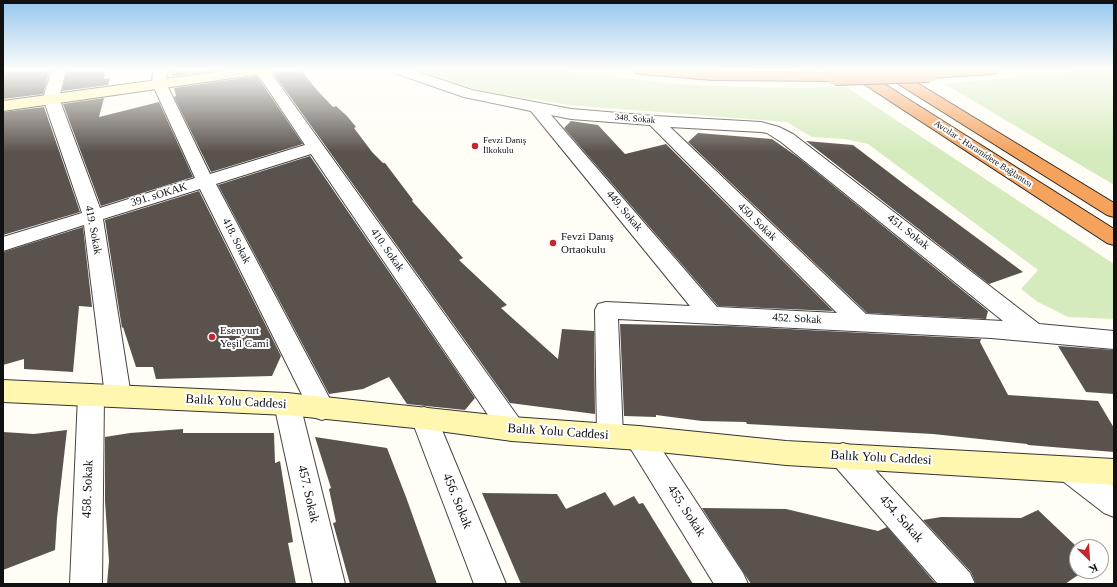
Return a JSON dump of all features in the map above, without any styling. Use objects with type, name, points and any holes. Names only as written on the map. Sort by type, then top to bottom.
[{"type":"highway","name":"Avcılar - Haramidere Bağlantısı","points":[[879,97],[1114,238]]},
{"type":"highway","name":"Avcılar - Haramidere Bağlantısı","points":[[930,97],[1114,211]]},
{"type":"main road","points":[[3,106],[54,97]]},
{"type":"main road","name":"Balık Yolu Caddesi","points":[[3,391],[287,404],[322,409],[424,418],[512,429],[639,438],[786,452],[1114,472]]},
{"type":"street","name":"418. Sokak","points":[[168,97],[205,181],[322,409]]},
{"type":"street","name":"410. Sokak","points":[[281,97],[512,429]]},
{"type":"street","name":"348. Sokak","points":[[485,97],[571,114],[655,121],[761,127],[780,134]]},
{"type":"street","name":"419. Sokak","points":[[51,98],[93,216],[104,396]]},
{"type":"street","name":"449. Sokak","points":[[537,108],[711,315]]},
{"type":"street","name":"450. Sokak","points":[[655,121],[860,322]]},
{"type":"street","name":"451. Sokak","points":[[780,134],[1034,333]]},
{"type":"street","name":"391. sOKAK","points":[[3,244],[315,147]]},
{"type":"street","name":"452. Sokak","points":[[610,436],[606,310],[992,329],[1114,340]]},
{"type":"street","name":"458. Sokak","points":[[86,584],[104,396]]},
{"type":"street","name":"457. Sokak","points":[[287,404],[329,584]]},
{"type":"street","name":"456. Sokak","points":[[424,418],[490,584]]},
{"type":"street","name":"455. Sokak","points":[[639,438],[732,584]]},
{"type":"street","name":"454. Sokak","points":[[843,455],[959,584]]},
{"type":"street","points":[[1070,470],[1114,503]]},
{"type":"green space","points":[[522,97],[862,97],[1114,264],[1114,319],[1068,317],[1038,302],[1021,289],[1038,270],[868,144],[845,139],[812,137],[787,122],[569,105]]},
{"type":"green space","points":[[967,97],[1114,97],[1114,185]]},
{"type":"building","points":[[3,97],[16,97],[3,99]]},
{"type":"building","points":[[174,97],[271,97],[303,144],[211,172]]},
{"type":"building","points":[[291,97],[324,97],[333,107],[336,106],[347,116],[372,152],[383,163],[385,163],[413,200],[412,201],[463,258],[459,260],[507,305],[501,308],[558,359],[562,329],[594,331],[595,414],[510,403]]},
{"type":"building","points":[[104,98],[99,117],[159,102],[193,177],[101,206],[63,104]]},
{"type":"building","points":[[44,107],[80,212],[3,235],[3,112]]},
{"type":"building","points":[[571,121],[598,125],[625,154],[666,144],[833,311],[718,306],[564,128]]},
{"type":"building","points":[[698,133],[772,139],[799,158],[988,311],[986,319],[867,313],[688,142]]},
{"type":"building","points":[[806,141],[853,145],[1023,272],[989,284]]},
{"type":"building","points":[[310,156],[475,398],[465,410],[407,404],[389,377],[363,389],[329,394],[218,185]]},
{"type":"building","points":[[199,191],[281,356],[272,376],[156,379],[153,367],[136,367],[123,327],[122,328],[105,220]]},
{"type":"building","points":[[83,227],[92,307],[79,306],[73,372],[24,369],[24,359],[3,365],[3,252]]},
{"type":"building","points":[[620,324],[730,326],[981,339],[980,342],[1008,395],[1098,401],[1114,428],[1114,452],[1028,445],[933,434],[747,424],[746,422],[702,421],[656,415],[656,417],[624,416]]},
{"type":"building","points":[[1058,346],[1114,350],[1114,394],[1086,392]]},
{"type":"building","points":[[183,429],[183,433],[274,433],[275,463],[280,461],[293,542],[288,543],[296,584],[107,584],[109,561],[105,501],[105,437],[130,433]]},
{"type":"building","points":[[67,430],[55,550],[3,570],[3,432],[34,434]]},
{"type":"building","points":[[315,437],[387,448],[437,584],[350,584],[333,523],[336,522],[329,489],[331,488]]},
{"type":"building","points":[[605,492],[614,506],[634,496],[639,504],[643,503],[693,584],[521,584],[482,493],[557,494],[566,509]]},
{"type":"building","points":[[702,508],[786,509],[878,531],[887,527],[936,584],[751,584]]},
{"type":"building","points":[[1038,510],[1069,539],[1069,579],[1072,579],[1065,584],[976,584],[971,572],[923,520],[941,517],[1021,518]]},
{"type":"place","name":"Fevzi Danış İlkokulu","points":[[475,146]]},
{"type":"place","name":"Fevzi Danış Ortaokulu","points":[[553,243]]},
{"type":"place","name":"Esenyurt Yeşil Cami","points":[[212,337]]}]
